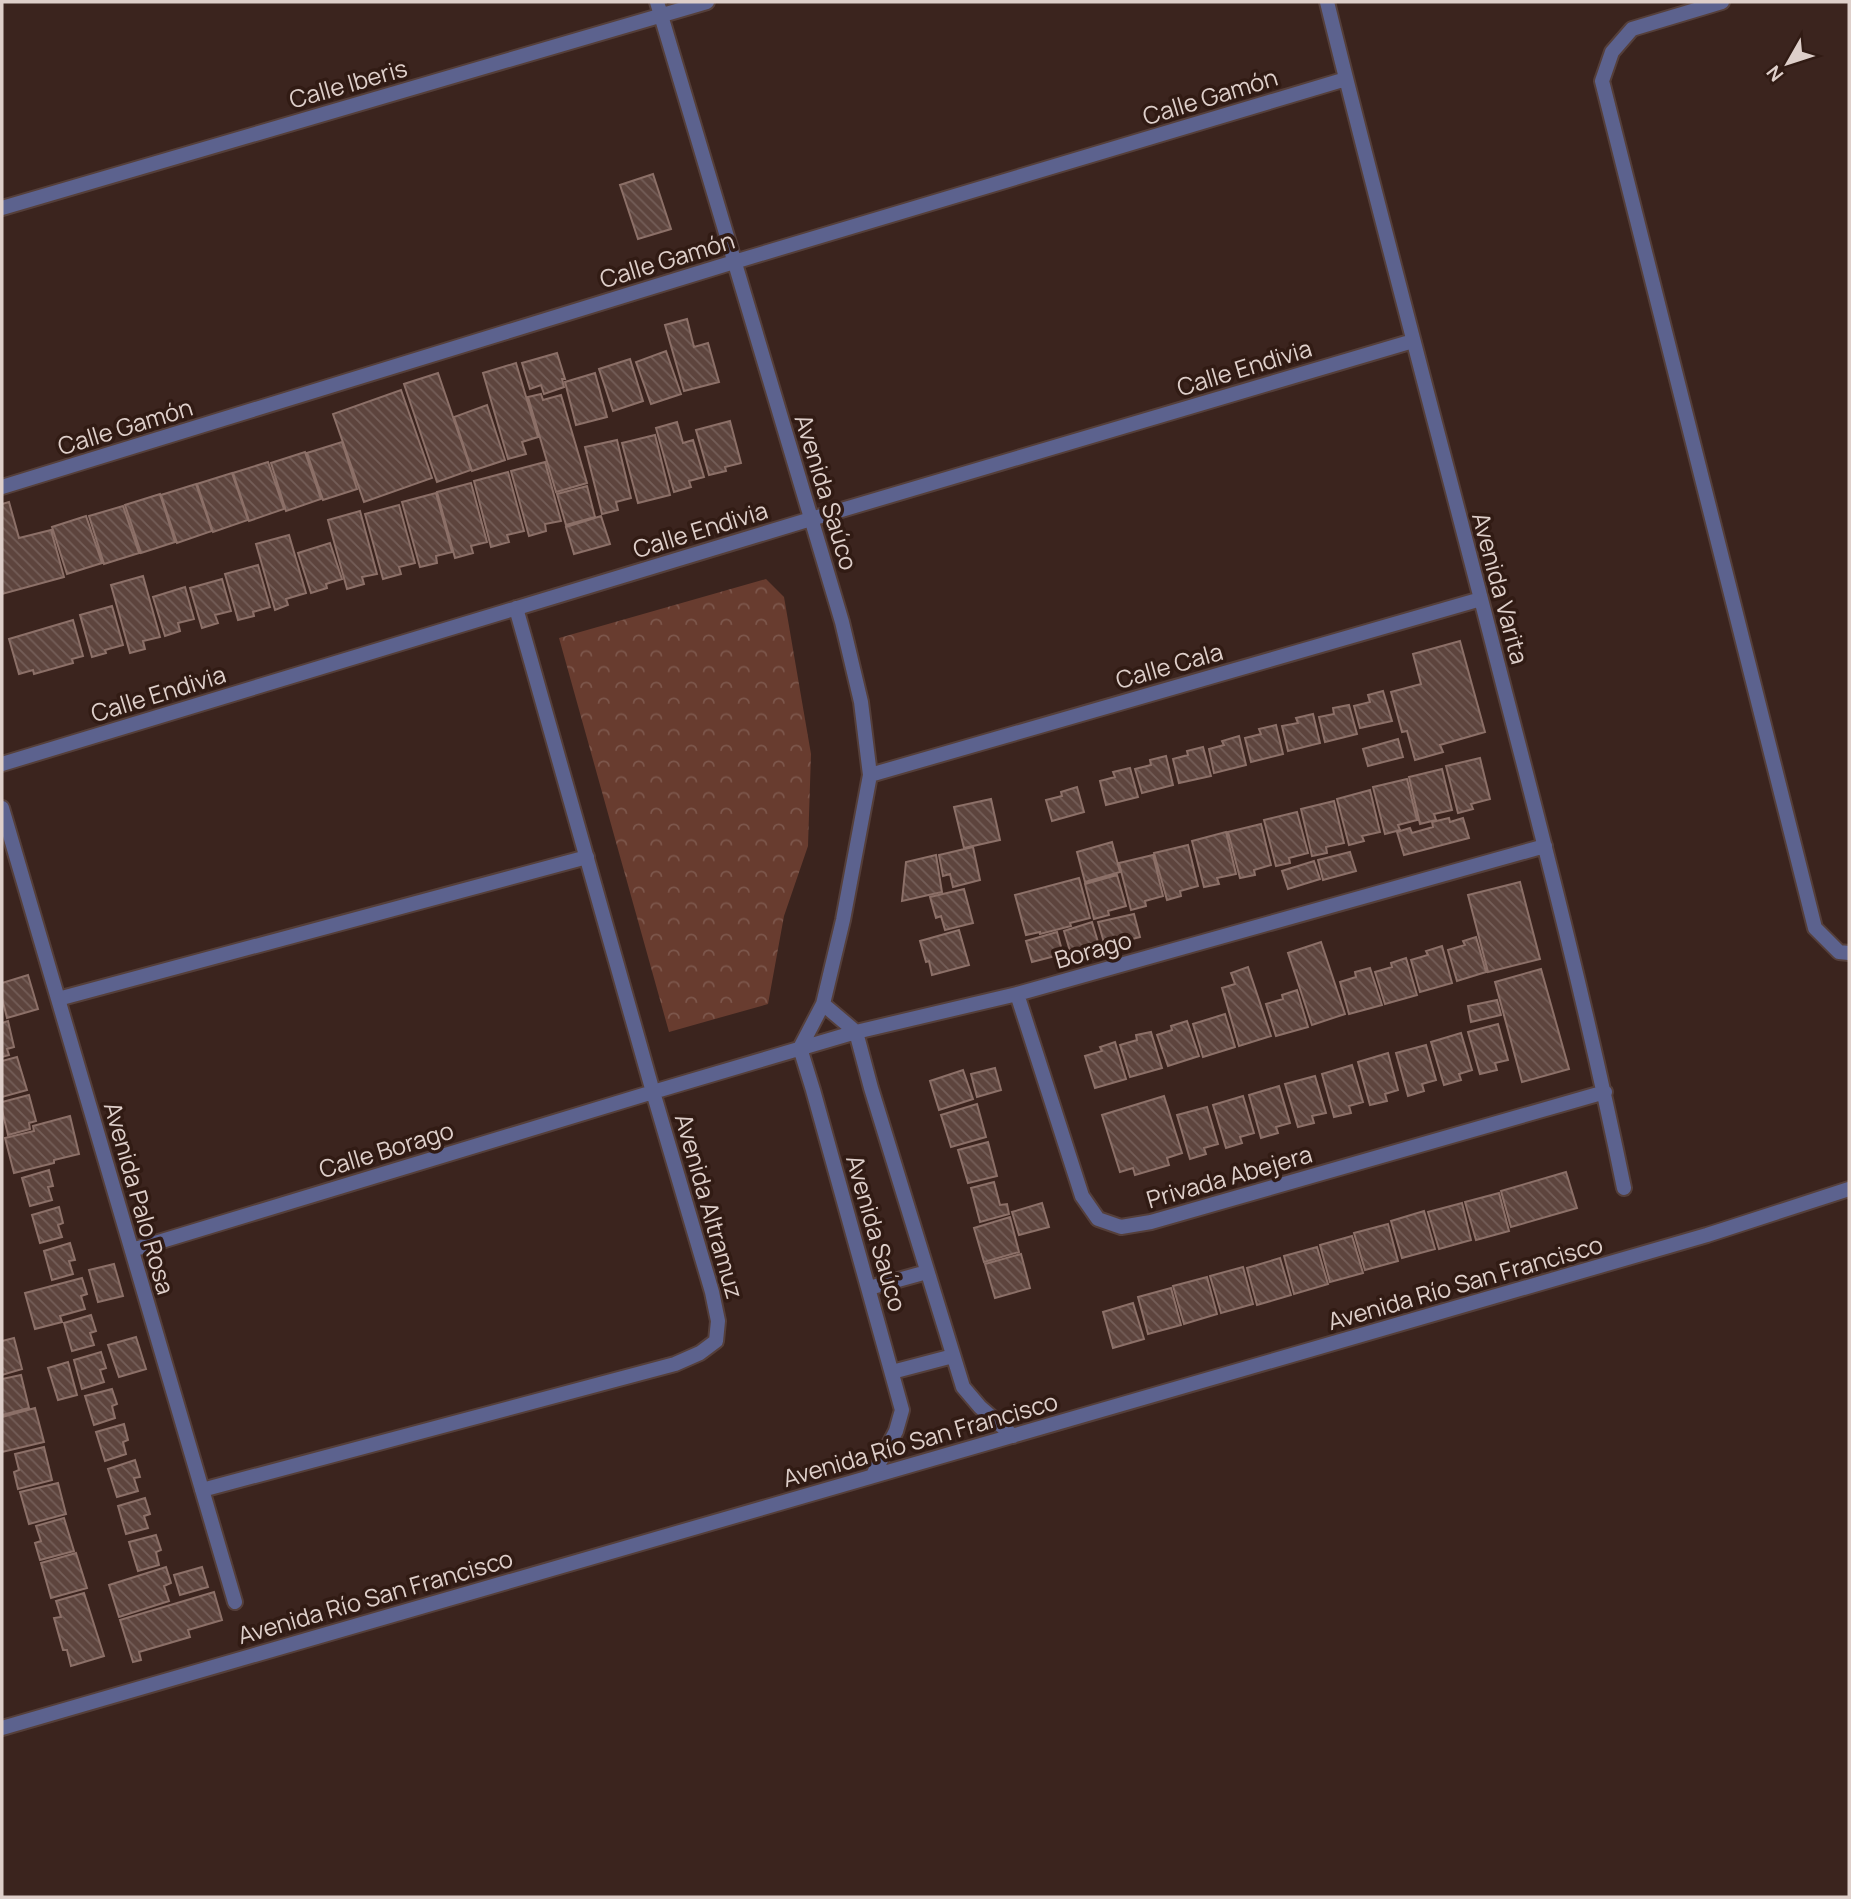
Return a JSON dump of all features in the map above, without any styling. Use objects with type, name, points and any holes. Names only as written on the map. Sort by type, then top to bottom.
[{"type":"street","name":"Calle Iberis","points":[[2,208],[659,9],[707,2]]},
{"type":"street","name":"Avenida Varita","points":[[1327,2],[1545,846],[1605,1092],[1624,1188]]},
{"type":"street","points":[[1722,2],[1632,29],[1612,52],[1602,80],[1815,928],[1839,952],[1849,953]]},
{"type":"street","name":"Avenida Saúco","points":[[659,9],[842,622],[861,702],[870,775],[848,896],[823,1004],[800,1048],[902,1410],[896,1431],[873,1475]]},
{"type":"street","name":"Calle Gamón","points":[[2,487],[734,262],[1346,79]]},
{"type":"street","name":"Calle Endivia","points":[[2,764],[811,519],[1413,341]]},
{"type":"street","name":"Calle Cala","points":[[870,775],[1481,599]]},
{"type":"street","name":"Avenida Altramuz","points":[[202,1490],[675,1364],[700,1353],[716,1341],[718,1321],[712,1292],[516,608]]},
{"type":"street","name":"Avenida Palo Rosa","points":[[2,808],[235,1602]]},
{"type":"street","name":"Borago","points":[[653,1092],[856,1032],[1017,994],[1545,846]]},
{"type":"street","points":[[58,999],[587,857]]},
{"type":"street","name":"Privada Abejera","points":[[1017,994],[1082,1196],[1098,1219],[1121,1227],[1151,1222],[1605,1092]]},
{"type":"street","points":[[823,1004],[856,1032]]},
{"type":"street","name":"Avenida Saúco","points":[[856,1032],[963,1387],[979,1407],[1013,1436]]},
{"type":"street","name":"Calle Borago","points":[[132,1251],[653,1092]]},
{"type":"street","name":"Avenida Río San Francisco","points":[[2,1728],[1707,1235],[1849,1189]]},
{"type":"street","points":[[869,1288],[927,1272]]},
{"type":"street","points":[[892,1372],[953,1356]]},
{"type":"green space","points":[[766,579],[784,597],[811,754],[808,846],[784,916],[768,1004],[669,1032],[559,638]]},
{"type":"building","points":[[653,174],[671,229],[638,239],[620,185]]},
{"type":"building","points":[[687,319],[694,347],[708,343],[719,382],[684,391],[665,325]]},
{"type":"building","points":[[666,351],[681,394],[651,404],[636,362]]},
{"type":"building","points":[[557,353],[565,379],[562,379],[564,387],[544,394],[541,385],[530,389],[522,363]]},
{"type":"building","points":[[630,359],[643,401],[613,411],[599,369]]},
{"type":"building","points":[[516,363],[538,437],[522,442],[526,454],[508,459],[483,373]]},
{"type":"building","points":[[438,373],[471,470],[437,482],[404,384]]},
{"type":"building","points":[[595,373],[607,417],[576,425],[565,382]]},
{"type":"building","points":[[401,390],[432,478],[364,502],[333,414]]},
{"type":"building","points":[[541,394],[543,400],[561,395],[587,483],[556,492],[528,397]]},
{"type":"building","points":[[487,405],[505,460],[472,471],[454,417]]},
{"type":"building","points":[[730,421],[741,463],[725,467],[726,471],[709,475],[696,430]]},
{"type":"building","points":[[677,422],[683,443],[693,440],[704,477],[689,481],[691,487],[674,492],[656,428]]},
{"type":"building","points":[[655,435],[670,495],[638,503],[622,443]]},
{"type":"building","points":[[617,440],[631,498],[616,502],[618,510],[602,514],[585,447]]},
{"type":"building","points":[[342,442],[357,489],[323,500],[307,453]]},
{"type":"building","points":[[305,452],[321,499],[286,511],[271,463]]},
{"type":"building","points":[[268,462],[284,509],[249,521],[233,473]]},
{"type":"building","points":[[545,462],[561,521],[545,524],[546,531],[529,536],[511,471]]},
{"type":"building","points":[[508,472],[524,531],[507,535],[509,542],[491,547],[474,481]]},
{"type":"building","points":[[232,473],[248,520],[213,532],[197,484]]},
{"type":"building","points":[[471,483],[487,542],[471,546],[473,553],[455,558],[437,492]]},
{"type":"building","points":[[196,484],[212,531],[177,543],[161,495]]},
{"type":"building","points":[[587,486],[595,517],[566,525],[557,494]]},
{"type":"building","points":[[436,493],[452,552],[436,556],[437,563],[420,567],[402,502]]},
{"type":"building","points":[[160,494],[175,542],[141,553],[125,505]]},
{"type":"building","points":[[9,502],[19,538],[51,530],[64,577],[2,594],[2,504]]},
{"type":"building","points":[[399,505],[415,563],[399,567],[401,574],[383,579],[365,514]]},
{"type":"building","points":[[123,506],[139,553],[104,564],[89,516]]},
{"type":"building","points":[[360,511],[377,574],[362,577],[364,584],[347,589],[328,520]]},
{"type":"building","points":[[86,516],[102,563],[67,574],[52,527]]},
{"type":"building","points":[[601,516],[610,544],[574,554],[566,527]]},
{"type":"building","points":[[289,535],[306,593],[286,599],[288,605],[275,610],[256,544]]},
{"type":"building","points":[[330,543],[342,579],[311,593],[298,553]]},
{"type":"building","points":[[258,565],[270,607],[253,612],[254,616],[238,620],[225,574]]},
{"type":"building","points":[[143,576],[160,637],[143,641],[145,649],[130,653],[111,585]]},
{"type":"building","points":[[222,579],[231,611],[215,615],[218,623],[202,628],[190,588]]},
{"type":"building","points":[[185,587],[194,619],[178,623],[180,631],[165,636],[153,597]]},
{"type":"building","points":[[112,606],[123,645],[92,657],[80,615]]},
{"type":"building","points":[[73,620],[83,656],[72,659],[73,663],[34,674],[33,670],[19,674],[9,639]]},
{"type":"building","points":[[1460,641],[1485,732],[1440,745],[1443,752],[1415,760],[1407,731],[1402,732],[1391,692],[1421,684],[1413,654]]},
{"type":"building","points":[[1383,691],[1392,721],[1360,728],[1354,706],[1370,702],[1368,695]]},
{"type":"building","points":[[1349,705],[1357,734],[1325,742],[1319,717],[1334,714],[1333,708]]},
{"type":"building","points":[[1313,714],[1320,743],[1288,751],[1282,726],[1298,723],[1296,718]]},
{"type":"building","points":[[1276,725],[1283,754],[1251,762],[1245,738],[1261,734],[1259,729]]},
{"type":"building","points":[[1239,736],[1246,765],[1214,773],[1209,749],[1224,745],[1222,741]]},
{"type":"building","points":[[1398,739],[1403,757],[1368,766],[1363,749]]},
{"type":"building","points":[[1203,747],[1211,776],[1179,783],[1173,759],[1188,755],[1187,751]]},
{"type":"building","points":[[1166,756],[1173,785],[1142,793],[1135,769],[1151,765],[1150,760]]},
{"type":"building","points":[[1480,758],[1490,799],[1471,804],[1473,809],[1458,813],[1446,766]]},
{"type":"building","points":[[1130,768],[1138,797],[1106,805],[1100,781],[1115,777],[1113,772]]},
{"type":"building","points":[[1442,769],[1452,810],[1434,814],[1436,820],[1420,824],[1409,777]]},
{"type":"building","points":[[1407,779],[1417,820],[1398,825],[1400,830],[1385,834],[1373,787]]},
{"type":"building","points":[[1077,787],[1084,812],[1052,821],[1046,800],[1062,796],[1061,792]]},
{"type":"building","points":[[1370,790],[1380,832],[1362,836],[1364,841],[1349,845],[1337,799]]},
{"type":"building","points":[[991,799],[1000,840],[964,848],[954,807]]},
{"type":"building","points":[[1334,801],[1344,843],[1326,847],[1327,853],[1312,856],[1301,809]]},
{"type":"building","points":[[1297,812],[1308,853],[1289,858],[1290,863],[1276,866],[1264,820]]},
{"type":"building","points":[[1449,818],[1450,822],[1463,818],[1469,838],[1404,855],[1397,832],[1410,828],[1412,833],[1433,827],[1432,822]]},
{"type":"building","points":[[1261,824],[1271,865],[1254,870],[1255,875],[1240,878],[1228,832]]},
{"type":"building","points":[[1226,832],[1236,874],[1217,878],[1219,884],[1204,887],[1192,841]]},
{"type":"building","points":[[1112,842],[1120,872],[1085,882],[1077,852]]},
{"type":"building","points":[[1188,845],[1198,886],[1180,891],[1181,896],[1167,900],[1154,853]]},
{"type":"building","points":[[973,847],[980,880],[953,887],[950,874],[943,876],[939,855]]},
{"type":"building","points":[[1350,852],[1356,871],[1323,880],[1318,860]]},
{"type":"building","points":[[936,855],[942,892],[902,901],[906,862]]},
{"type":"building","points":[[1153,855],[1163,896],[1145,901],[1146,906],[1131,910],[1119,863]]},
{"type":"building","points":[[1314,861],[1320,879],[1288,889],[1282,871]]},
{"type":"building","points":[[1117,875],[1126,906],[1108,911],[1109,915],[1094,919],[1085,884]]},
{"type":"building","points":[[1079,878],[1090,918],[1070,923],[1071,926],[1026,935],[1015,895]]},
{"type":"building","points":[[1520,882],[1540,959],[1488,972],[1468,895]]},
{"type":"building","points":[[964,889],[973,923],[945,930],[941,916],[936,918],[930,897]]},
{"type":"building","points":[[1134,914],[1140,937],[1105,946],[1098,922]]},
{"type":"building","points":[[1092,922],[1098,942],[1070,951],[1064,931]]},
{"type":"building","points":[[959,930],[969,965],[932,975],[920,941]]},
{"type":"building","points":[[1057,932],[1063,954],[1032,962],[1026,941]]},
{"type":"building","points":[[1476,937],[1486,972],[1457,981],[1448,950],[1465,945],[1463,941]]},
{"type":"building","points":[[1321,942],[1345,1014],[1312,1025],[1288,953]]},
{"type":"building","points":[[1442,946],[1452,983],[1420,992],[1411,960],[1428,955],[1426,951]]},
{"type":"building","points":[[1406,958],[1417,995],[1385,1004],[1375,972],[1392,967],[1391,963]]},
{"type":"building","points":[[1248,967],[1271,1036],[1239,1046],[1222,988],[1235,984],[1231,973]]},
{"type":"building","points":[[1370,968],[1382,1005],[1349,1014],[1340,982],[1356,977],[1355,972]]},
{"type":"building","points":[[1541,969],[1569,1069],[1522,1082],[1495,982]]},
{"type":"building","points":[[28,975],[38,1009],[7,1018],[2,998],[2,983]]},
{"type":"building","points":[[1297,990],[1308,1027],[1276,1036],[1266,1004],[1283,999],[1282,995]]},
{"type":"building","points":[[1497,1000],[1501,1015],[1471,1022],[1468,1006]]},
{"type":"building","points":[[1225,1014],[1235,1047],[1203,1057],[1193,1024]]},
{"type":"building","points":[[8,1021],[14,1047],[7,1049],[9,1055],[2,1057],[2,1023]]},
{"type":"building","points":[[1187,1021],[1199,1056],[1168,1066],[1157,1035],[1172,1030],[1171,1026]]},
{"type":"building","points":[[1498,1024],[1508,1060],[1495,1063],[1497,1070],[1480,1074],[1468,1032]]},
{"type":"building","points":[[1151,1032],[1162,1068],[1130,1077],[1120,1045],[1137,1040],[1136,1035]]},
{"type":"building","points":[[1461,1033],[1472,1070],[1459,1074],[1461,1080],[1444,1085],[1431,1042]]},
{"type":"building","points":[[1115,1042],[1126,1079],[1095,1088],[1085,1056],[1102,1051],[1100,1047]]},
{"type":"building","points":[[1426,1045],[1436,1080],[1422,1084],[1424,1091],[1408,1096],[1396,1053]]},
{"type":"building","points":[[1388,1053],[1398,1090],[1385,1094],[1387,1101],[1370,1105],[1358,1062]]},
{"type":"building","points":[[17,1057],[27,1090],[2,1097],[2,1061]]},
{"type":"building","points":[[1352,1065],[1363,1102],[1349,1106],[1351,1113],[1334,1117],[1322,1074]]},
{"type":"building","points":[[995,1068],[1001,1090],[977,1097],[971,1074]]},
{"type":"building","points":[[963,1070],[973,1099],[939,1110],[930,1081]]},
{"type":"building","points":[[1315,1076],[1326,1113],[1312,1116],[1314,1123],[1298,1127],[1285,1084]]},
{"type":"building","points":[[1279,1086],[1290,1123],[1276,1127],[1278,1133],[1261,1138],[1249,1095]]},
{"type":"building","points":[[29,1095],[36,1121],[29,1123],[30,1129],[8,1135],[2,1102]]},
{"type":"building","points":[[1164,1096],[1182,1153],[1167,1158],[1169,1165],[1135,1175],[1133,1168],[1120,1172],[1102,1115]]},
{"type":"building","points":[[1243,1096],[1254,1133],[1240,1137],[1242,1143],[1226,1148],[1213,1105]]},
{"type":"building","points":[[977,1104],[986,1137],[951,1147],[941,1115]]},
{"type":"building","points":[[1207,1107],[1218,1144],[1204,1148],[1206,1154],[1190,1159],[1177,1115]]},
{"type":"building","points":[[70,1116],[79,1154],[14,1173],[5,1138],[34,1131],[33,1126]]},
{"type":"building","points":[[988,1142],[997,1176],[968,1183],[958,1150]]},
{"type":"building","points":[[49,1170],[53,1186],[48,1187],[52,1200],[30,1206],[22,1178]]},
{"type":"building","points":[[1566,1172],[1577,1208],[1511,1227],[1501,1191]]},
{"type":"building","points":[[994,1182],[1000,1205],[1007,1204],[1009,1214],[980,1222],[971,1188]]},
{"type":"building","points":[[1499,1193],[1509,1231],[1476,1240],[1465,1202]]},
{"type":"building","points":[[1042,1203],[1049,1227],[1019,1235],[1012,1212]]},
{"type":"building","points":[[1462,1203],[1471,1240],[1439,1249],[1428,1212]]},
{"type":"building","points":[[59,1207],[63,1223],[58,1225],[62,1237],[40,1243],[32,1215]]},
{"type":"building","points":[[1424,1211],[1435,1249],[1402,1258],[1391,1221]]},
{"type":"building","points":[[1010,1217],[1019,1252],[984,1262],[974,1228]]},
{"type":"building","points":[[1388,1224],[1398,1261],[1365,1270],[1354,1233]]},
{"type":"building","points":[[1352,1236],[1363,1273],[1330,1282],[1320,1245]]},
{"type":"building","points":[[70,1243],[75,1260],[69,1261],[73,1274],[52,1280],[44,1251]]},
{"type":"building","points":[[1317,1247],[1328,1284],[1294,1294],[1284,1256]]},
{"type":"building","points":[[1021,1254],[1030,1288],[995,1298],[985,1264]]},
{"type":"building","points":[[1280,1258],[1291,1295],[1257,1305],[1247,1268]]},
{"type":"building","points":[[114,1264],[123,1296],[98,1302],[89,1270]]},
{"type":"building","points":[[1243,1267],[1253,1304],[1221,1313],[1210,1276]]},
{"type":"building","points":[[1207,1277],[1217,1314],[1184,1324],[1173,1286]]},
{"type":"building","points":[[82,1278],[87,1294],[81,1296],[85,1309],[60,1316],[62,1322],[35,1329],[25,1293]]},
{"type":"building","points":[[1171,1288],[1181,1325],[1148,1334],[1138,1297]]},
{"type":"building","points":[[1133,1303],[1144,1339],[1113,1348],[1103,1312]]},
{"type":"building","points":[[91,1315],[96,1331],[90,1333],[94,1345],[72,1351],[64,1323]]},
{"type":"building","points":[[136,1337],[146,1369],[119,1377],[108,1345]]},
{"type":"building","points":[[14,1338],[22,1369],[2,1375],[2,1341]]},
{"type":"building","points":[[101,1352],[106,1368],[100,1370],[104,1382],[82,1389],[74,1360]]},
{"type":"building","points":[[68,1362],[77,1395],[58,1400],[48,1368]]},
{"type":"building","points":[[21,1375],[29,1408],[2,1415],[2,1379]]},
{"type":"building","points":[[112,1389],[117,1404],[112,1406],[115,1418],[94,1425],[85,1396]]},
{"type":"building","points":[[35,1408],[44,1442],[2,1452],[2,1417]]},
{"type":"building","points":[[124,1424],[128,1440],[123,1442],[126,1454],[105,1461],[96,1432]]},
{"type":"building","points":[[44,1447],[52,1480],[18,1489],[14,1472],[19,1470],[15,1454]]},
{"type":"building","points":[[135,1460],[140,1477],[134,1478],[138,1491],[117,1497],[108,1469]]},
{"type":"building","points":[[58,1483],[66,1514],[29,1524],[20,1492]]},
{"type":"building","points":[[145,1498],[150,1514],[144,1516],[148,1528],[126,1534],[118,1506]]},
{"type":"building","points":[[64,1518],[74,1551],[40,1560],[35,1543],[41,1541],[36,1526]]},
{"type":"building","points":[[156,1535],[161,1550],[156,1552],[159,1565],[138,1571],[129,1542]]},
{"type":"building","points":[[76,1553],[87,1588],[51,1598],[41,1563]]},
{"type":"building","points":[[166,1567],[171,1583],[164,1586],[169,1601],[119,1617],[109,1585]]},
{"type":"building","points":[[202,1567],[208,1587],[180,1595],[174,1575]]},
{"type":"building","points":[[214,1592],[222,1620],[188,1630],[190,1637],[139,1652],[141,1660],[133,1662],[120,1620]]},
{"type":"building","points":[[84,1593],[104,1656],[71,1666],[67,1650],[63,1650],[54,1618],[61,1617],[56,1601]]}]
